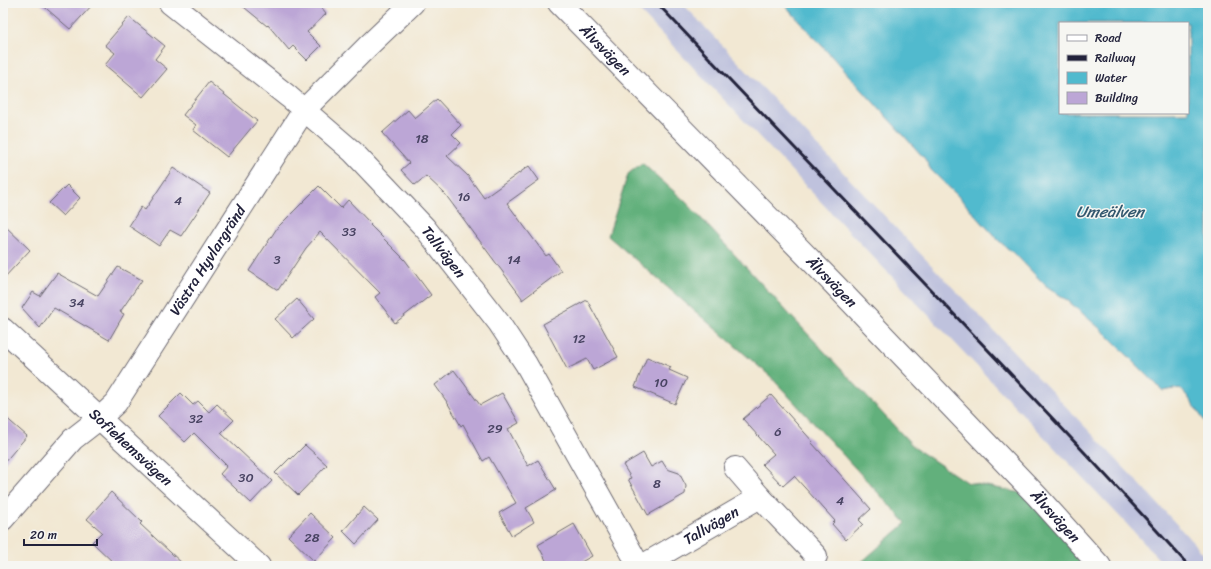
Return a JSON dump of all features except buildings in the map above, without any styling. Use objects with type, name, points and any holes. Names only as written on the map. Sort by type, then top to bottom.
[{"type":"street","name":"Tallvägen","points":[[170,3],[304,110],[353,152],[425,228],[499,323],[526,364],[640,566],[760,497]]},
{"type":"street","name":"Västra Hyvlargränd","points":[[3,519],[73,439],[100,418],[116,403],[304,110],[412,3]]},
{"type":"street","name":"Älvsvägen","points":[[559,3],[834,284],[1037,496],[1100,566]]},
{"type":"street","name":"Sofiehemsvägen","points":[[3,329],[259,566]]},
{"type":"street","points":[[735,468],[760,497],[816,556]]},
{"type":"shaded area","points":[[632,3],[682,3],[1149,494],[1208,559],[1208,566],[1165,566]]},
{"type":"green space","points":[[642,163],[686,202],[915,448],[966,482],[1037,496],[1100,566],[857,566],[906,523],[770,376],[608,236],[628,174]]},
{"type":"water","name":"Umeälven","points":[[783,3],[1208,3],[1208,426],[1180,388],[1163,391],[1105,333],[1067,300],[1045,285],[1018,257],[999,241],[957,195],[931,170],[925,159]]},
{"type":"railway","points":[[657,3],[991,353],[1189,566]]}]
